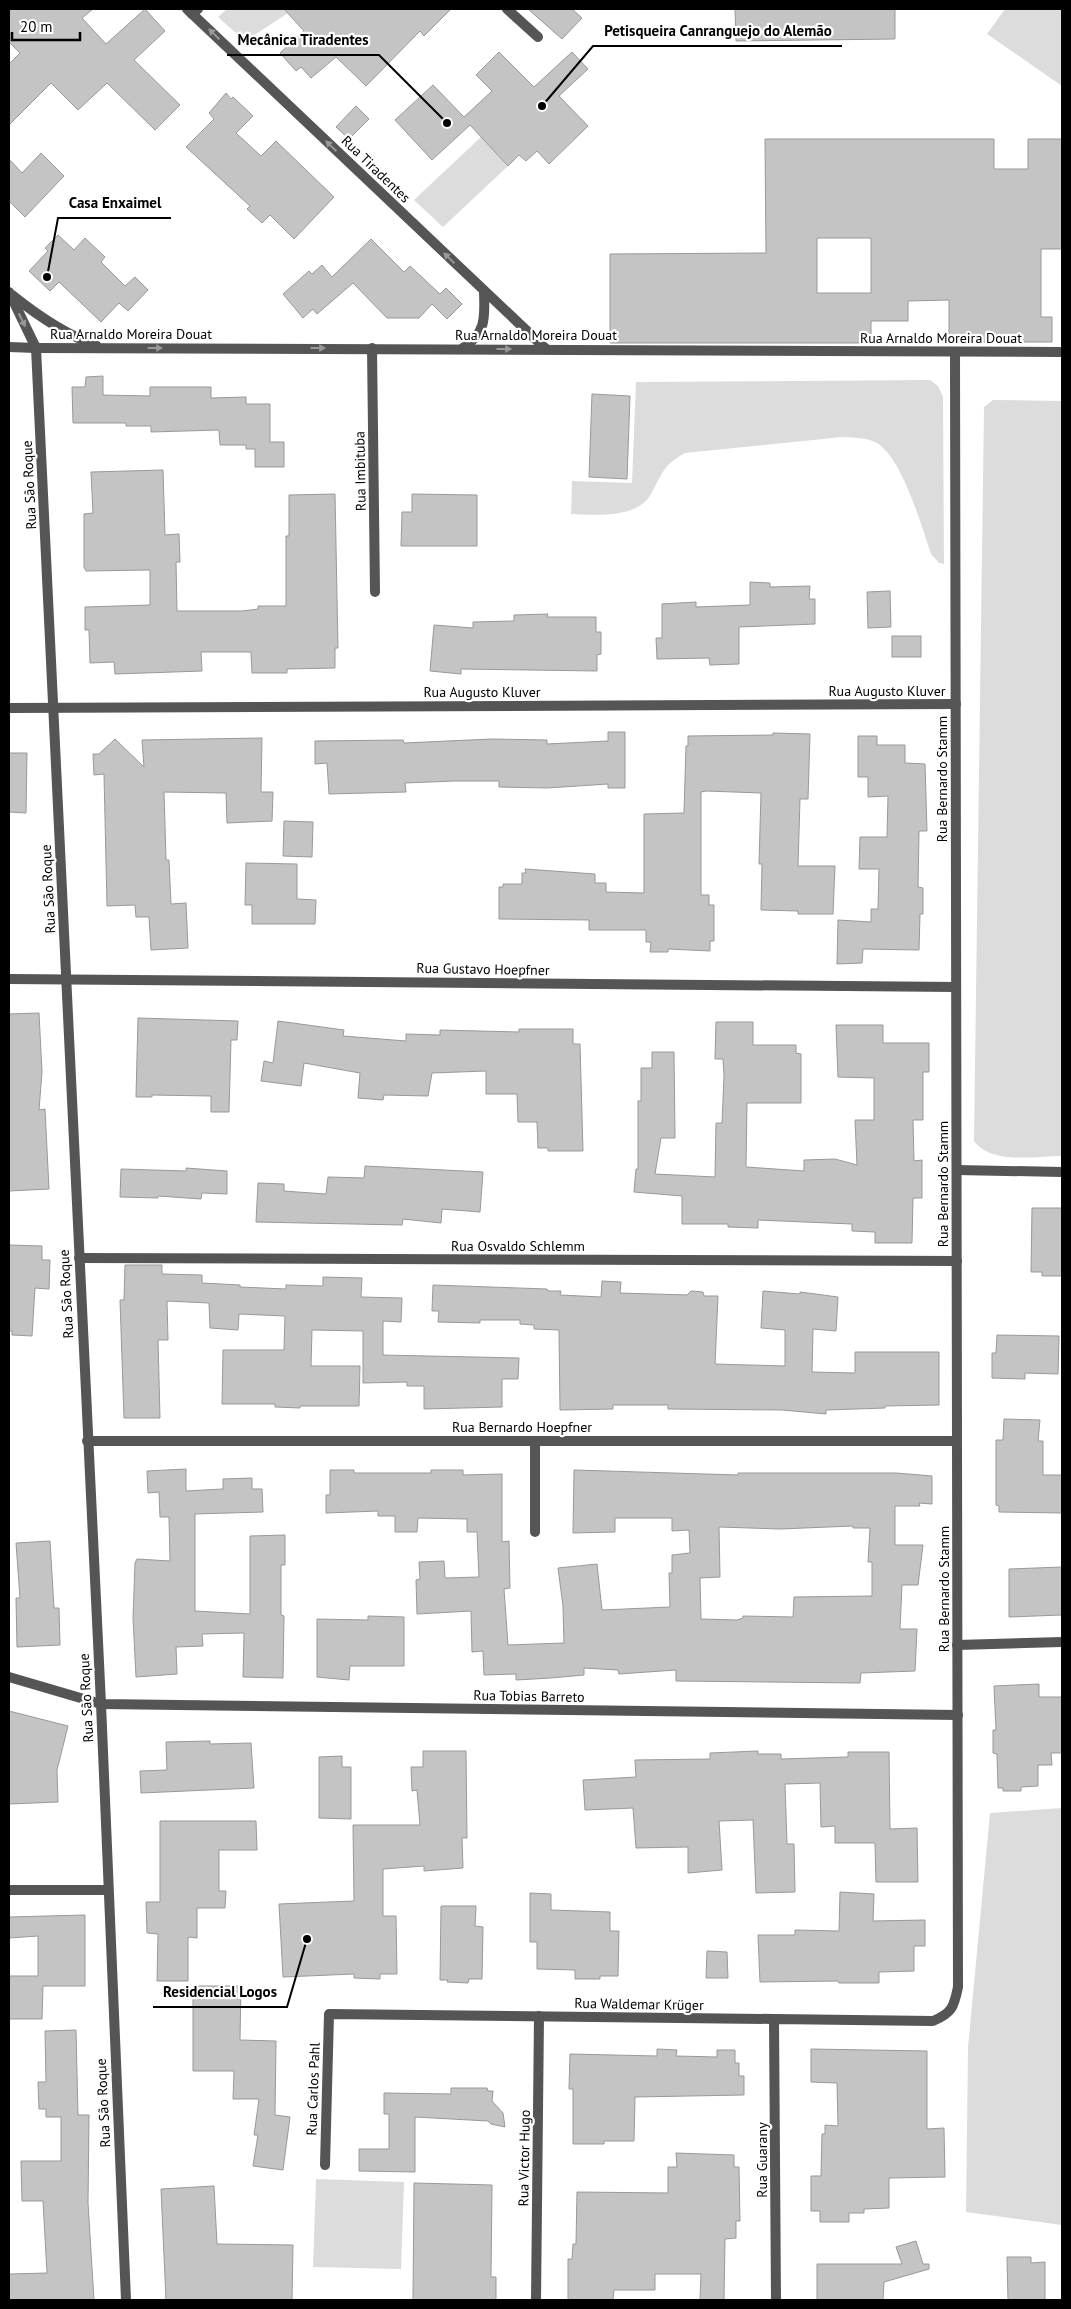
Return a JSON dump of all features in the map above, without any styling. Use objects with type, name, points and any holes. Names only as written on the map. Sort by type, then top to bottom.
[{"type":"street","points":[[507,9],[538,37]]},
{"type":"street","name":"Rua Tiradentes","points":[[193,10],[484,292],[546,349]]},
{"type":"street","points":[[9,292],[34,312],[69,334],[106,348]]},
{"type":"street","name":"Rua São Roque","points":[[9,292],[36,348],[101,1704],[107,1890],[126,2300]]},
{"type":"street","points":[[462,348],[474,341],[482,329],[484,292]]},
{"type":"street","name":"Rua Arnaldo Moreira Douat","points":[[9,347],[1062,352]]},
{"type":"street","name":"Rua Imbituba","points":[[372,348],[375,592]]},
{"type":"street","name":"Rua Bernardo Stamm","points":[[948,2015],[955,2002],[958,1988],[955,352]]},
{"type":"street","name":"Rua Augusto Kluver","points":[[9,708],[956,704]]},
{"type":"street","name":"Rua Gustavo Hoepfner","points":[[9,978],[956,987]]},
{"type":"street","points":[[957,1170],[1062,1172]]},
{"type":"street","name":"Rua Osvaldo Schlemm","points":[[79,1258],[957,1261]]},
{"type":"street","name":"Rua Bernardo Hoepfner","points":[[87,1441],[957,1441]]},
{"type":"street","points":[[535,1441],[535,1532]]},
{"type":"street","points":[[958,1645],[1062,1642]]},
{"type":"street","name":"Rua Tobias Barreto","points":[[9,1677],[101,1704],[958,1715]]},
{"type":"street","points":[[9,1890],[107,1890]]},
{"type":"street","name":"Rua Waldemar Krüger","points":[[329,2014],[933,2021],[948,2015]]},
{"type":"street","name":"Rua Carlos Pahl","points":[[325,2165],[329,2014]]},
{"type":"street","name":"Rua Victor Hugo","points":[[536,2300],[539,2016]]},
{"type":"street","name":"Rua Guarany","points":[[774,2020],[776,2300]]},
{"type":"shaded area","points":[[227,9],[284,9],[288,13],[245,41],[218,17]]},
{"type":"shaded area","points":[[1005,9],[1062,9],[1062,86],[987,34]]},
{"type":"shaded area","points":[[481,137],[508,166],[443,227],[414,200]]},
{"type":"shaded area","points":[[930,380],[938,386],[943,396],[944,564],[939,563],[931,554],[917,511],[895,463],[877,443],[860,438],[842,437],[685,453],[667,466],[651,494],[636,508],[614,514],[571,514],[572,481],[632,483],[636,382]]},
{"type":"shaded area","points":[[993,400],[1062,401],[1062,1156],[1015,1158],[1003,1156],[982,1149],[974,1141],[984,407]]},
{"type":"shaded area","points":[[1062,1808],[1062,2225],[966,2212],[968,2048],[990,1813]]},
{"type":"shaded area","points":[[316,2179],[404,2182],[401,2269],[313,2267]]},
{"type":"building","points":[[9,9],[93,9],[82,18],[106,44],[145,9],[165,31],[134,60],[180,105],[155,130],[107,83],[78,110],[51,83],[9,125],[9,64],[20,53],[9,42]]},
{"type":"building","points":[[284,9],[451,9],[424,36],[420,31],[366,86],[336,57],[311,78],[301,67],[296,71],[280,53],[304,31]]},
{"type":"building","points":[[528,9],[572,9],[582,18],[562,39]]},
{"type":"building","points":[[735,9],[895,9],[895,39],[736,41]]},
{"type":"building","points":[[499,52],[534,87],[572,52],[588,69],[559,96],[588,126],[549,164],[537,151],[526,161],[519,155],[508,166],[470,125],[432,160],[395,120],[433,85],[464,117],[492,91],[476,75]]},
{"type":"building","points":[[226,93],[253,116],[236,133],[261,156],[276,141],[334,197],[294,239],[270,215],[262,223],[247,209],[250,206],[186,147],[214,119],[209,113]]},
{"type":"building","points":[[356,106],[369,119],[349,139],[336,127]]},
{"type":"building","points":[[765,139],[994,139],[994,169],[1028,169],[1028,139],[1062,139],[1062,249],[1041,249],[1041,317],[1052,317],[1052,342],[949,342],[949,300],[908,301],[908,321],[871,321],[871,343],[610,343],[610,254],[766,253]],"holes":[[[817,238],[871,238],[871,293],[817,293]]]},
{"type":"building","points":[[41,153],[64,176],[25,217],[9,201],[9,159],[22,173]]},
{"type":"building","points":[[58,235],[74,250],[85,238],[105,257],[101,262],[125,286],[135,277],[148,290],[128,311],[119,303],[101,322],[59,282],[50,291],[29,271],[48,251],[45,248]]},
{"type":"building","points":[[371,239],[404,272],[410,266],[440,294],[446,288],[462,304],[447,319],[432,304],[419,318],[387,318],[353,283],[317,314],[313,309],[303,318],[283,294],[309,271],[312,274],[322,265],[332,277]]},
{"type":"building","points":[[103,376],[103,395],[150,396],[150,387],[211,387],[211,398],[246,397],[246,404],[270,404],[270,442],[284,442],[284,467],[255,467],[255,449],[246,449],[246,445],[220,445],[219,430],[151,432],[151,426],[126,426],[126,423],[73,423],[72,387],[85,387],[86,377]]},
{"type":"building","points":[[592,394],[630,396],[627,479],[589,477]]},
{"type":"building","points":[[163,470],[165,535],[179,534],[180,562],[176,562],[177,611],[242,611],[258,609],[258,606],[286,606],[286,536],[289,536],[289,495],[335,494],[338,648],[335,648],[335,668],[287,669],[287,673],[252,673],[251,652],[201,652],[202,671],[115,674],[114,662],[90,663],[89,630],[85,630],[85,607],[150,605],[150,570],[86,571],[84,567],[84,514],[93,513],[91,472]]},
{"type":"building","points":[[412,494],[477,495],[477,546],[401,546],[402,512],[412,512]]},
{"type":"building","points":[[750,582],[770,583],[770,587],[810,586],[809,599],[815,599],[815,624],[739,627],[739,664],[710,665],[709,658],[657,659],[656,638],[662,638],[662,604],[696,602],[696,607],[750,605]]},
{"type":"building","points":[[890,591],[891,627],[868,628],[867,592]]},
{"type":"building","points":[[548,614],[547,617],[596,617],[596,632],[601,632],[601,654],[597,655],[597,671],[461,669],[461,674],[430,671],[434,625],[473,628],[473,622],[514,621],[514,615]]},
{"type":"building","points":[[892,636],[921,636],[921,657],[892,657]]},
{"type":"building","points":[[608,732],[625,732],[625,788],[608,788],[608,784],[547,788],[499,787],[499,781],[455,781],[405,783],[406,792],[329,794],[327,763],[315,764],[315,741],[403,740],[404,743],[492,739],[547,740],[547,744],[608,741]]},
{"type":"building","points":[[773,733],[810,734],[808,799],[800,799],[798,866],[835,866],[833,914],[798,914],[798,911],[761,910],[762,864],[759,864],[761,793],[706,791],[701,792],[701,895],[709,895],[709,905],[714,905],[714,941],[710,941],[710,951],[668,949],[668,952],[650,952],[651,942],[646,942],[646,930],[589,930],[589,920],[499,919],[499,887],[503,887],[503,884],[522,884],[522,873],[526,873],[525,869],[595,874],[595,883],[606,883],[606,892],[644,893],[644,814],[684,813],[688,736],[773,735]]},
{"type":"building","points":[[858,736],[877,736],[877,745],[905,745],[905,763],[925,764],[927,831],[919,831],[918,887],[923,888],[923,914],[920,914],[919,950],[863,949],[862,963],[837,964],[838,920],[871,922],[871,909],[878,909],[879,869],[859,869],[860,837],[887,837],[888,796],[868,797],[868,777],[858,777]]},
{"type":"building","points":[[262,738],[261,792],[273,792],[272,821],[227,823],[226,793],[164,792],[166,860],[169,860],[171,904],[186,903],[188,948],[151,950],[149,917],[136,917],[135,905],[107,906],[104,774],[94,775],[93,754],[99,754],[115,739],[144,767],[142,740]]},
{"type":"building","points":[[9,753],[27,753],[26,813],[9,812]]},
{"type":"building","points":[[284,821],[313,822],[312,857],[283,856]]},
{"type":"building","points":[[246,863],[297,864],[297,899],[316,900],[315,924],[252,924],[252,905],[245,905]]},
{"type":"building","points":[[39,1013],[42,1072],[39,1110],[45,1109],[49,1189],[9,1191],[9,1014]]},
{"type":"building","points":[[138,1018],[238,1021],[237,1040],[231,1040],[229,1112],[211,1112],[211,1096],[152,1095],[152,1097],[136,1097]]},
{"type":"building","points":[[278,1021],[344,1030],[343,1036],[406,1041],[406,1034],[440,1035],[440,1030],[519,1032],[519,1029],[573,1029],[573,1044],[580,1044],[583,1151],[548,1151],[548,1148],[538,1148],[537,1122],[518,1122],[517,1094],[486,1094],[486,1071],[432,1073],[428,1096],[384,1095],[383,1100],[358,1098],[360,1073],[304,1063],[301,1086],[261,1081],[264,1061],[273,1063]]},
{"type":"building","points":[[716,1022],[753,1022],[753,1045],[796,1045],[796,1053],[801,1054],[801,1103],[747,1103],[746,1167],[804,1171],[804,1160],[835,1159],[857,1165],[855,1120],[874,1120],[874,1078],[838,1077],[836,1025],[883,1025],[883,1043],[929,1043],[929,1072],[923,1072],[923,1120],[913,1120],[914,1161],[922,1160],[922,1198],[913,1198],[912,1243],[875,1243],[875,1232],[852,1231],[852,1224],[758,1220],[758,1228],[728,1227],[728,1224],[682,1224],[682,1196],[634,1192],[636,1169],[638,1169],[638,1101],[641,1101],[641,1068],[652,1068],[652,1052],[674,1052],[675,1138],[661,1138],[655,1174],[715,1177],[716,1123],[722,1123],[724,1076],[723,1059],[715,1059]]},
{"type":"building","points":[[365,1166],[483,1172],[480,1212],[442,1209],[441,1223],[403,1219],[402,1225],[256,1222],[258,1183],[284,1184],[284,1191],[326,1194],[328,1177],[364,1178]]},
{"type":"building","points":[[186,1168],[227,1171],[227,1194],[202,1193],[201,1199],[158,1196],[158,1198],[120,1197],[121,1169],[186,1171]]},
{"type":"building","points":[[1032,1208],[1062,1208],[1062,1276],[1042,1276],[1042,1272],[1031,1272]]},
{"type":"building","points":[[9,1245],[42,1246],[42,1260],[50,1260],[49,1289],[35,1288],[32,1336],[12,1335],[12,1331],[9,1331]]},
{"type":"building","points":[[125,1265],[162,1265],[162,1274],[202,1275],[202,1283],[240,1285],[240,1287],[286,1289],[286,1285],[323,1286],[323,1277],[362,1278],[361,1297],[402,1298],[401,1322],[383,1321],[383,1355],[519,1358],[518,1379],[502,1379],[502,1407],[424,1409],[424,1386],[407,1386],[407,1382],[363,1383],[363,1331],[312,1330],[311,1366],[360,1366],[359,1406],[300,1406],[300,1408],[275,1407],[275,1404],[222,1404],[223,1350],[284,1350],[285,1316],[239,1314],[238,1330],[210,1328],[209,1303],[167,1301],[168,1340],[158,1340],[160,1418],[124,1418],[120,1300],[124,1300]]},
{"type":"building","points":[[602,1281],[621,1282],[620,1293],[687,1295],[691,1291],[703,1292],[704,1296],[718,1296],[715,1364],[785,1366],[785,1330],[761,1328],[763,1291],[800,1294],[800,1292],[838,1297],[836,1331],[813,1329],[812,1372],[855,1373],[855,1352],[939,1352],[939,1405],[826,1410],[826,1414],[782,1410],[668,1409],[668,1405],[613,1405],[613,1409],[560,1410],[559,1330],[534,1329],[534,1325],[520,1324],[520,1320],[480,1320],[480,1323],[438,1322],[439,1311],[432,1311],[433,1285],[547,1289],[548,1291],[561,1291],[560,1295],[601,1297]]},
{"type":"building","points":[[997,1335],[1059,1336],[1058,1374],[1025,1373],[1025,1379],[992,1378],[992,1353],[996,1353]]},
{"type":"building","points":[[1004,1419],[1040,1420],[1038,1441],[1043,1441],[1043,1475],[1062,1475],[1062,1513],[999,1512],[999,1506],[996,1505],[996,1440],[1003,1440]]},
{"type":"building","points":[[186,1469],[186,1491],[223,1489],[223,1479],[252,1478],[252,1489],[262,1489],[263,1512],[195,1514],[195,1611],[250,1614],[250,1536],[285,1535],[285,1565],[281,1565],[281,1615],[284,1616],[283,1678],[243,1677],[244,1633],[202,1634],[203,1646],[176,1647],[177,1674],[136,1677],[133,1618],[135,1563],[137,1559],[170,1561],[169,1517],[160,1517],[159,1492],[148,1493],[147,1471]]},
{"type":"building","points":[[330,1470],[354,1470],[354,1473],[431,1473],[431,1470],[463,1470],[463,1475],[502,1474],[502,1542],[509,1541],[510,1588],[504,1589],[508,1645],[564,1643],[563,1606],[558,1568],[597,1564],[602,1610],[670,1607],[669,1573],[672,1573],[672,1555],[690,1553],[689,1530],[672,1531],[672,1518],[615,1518],[615,1532],[573,1533],[574,1470],[738,1475],[738,1473],[896,1473],[932,1476],[932,1504],[919,1503],[920,1506],[895,1506],[895,1545],[923,1545],[918,1585],[902,1585],[900,1629],[917,1629],[915,1671],[861,1673],[860,1683],[676,1681],[676,1670],[619,1674],[618,1670],[584,1668],[584,1675],[551,1678],[516,1680],[516,1674],[484,1675],[483,1651],[472,1652],[471,1611],[417,1614],[416,1580],[420,1579],[419,1562],[444,1561],[445,1578],[479,1577],[477,1532],[467,1532],[467,1519],[418,1518],[417,1532],[395,1532],[395,1516],[378,1516],[378,1511],[326,1513],[326,1495],[330,1495]],"holes":[[[853,1526],[853,1528],[870,1528],[868,1562],[872,1562],[872,1596],[794,1597],[793,1617],[743,1616],[743,1618],[737,1620],[701,1619],[700,1578],[720,1577],[719,1527],[780,1529]]]},
{"type":"building","points":[[50,1541],[54,1608],[59,1608],[60,1645],[17,1647],[16,1598],[20,1598],[16,1543]]},
{"type":"building","points":[[1062,1567],[1062,1615],[1009,1617],[1009,1569]]},
{"type":"building","points":[[368,1616],[404,1617],[404,1666],[350,1666],[349,1680],[317,1677],[317,1619],[368,1620]]},
{"type":"building","points":[[1039,1684],[1039,1697],[1062,1697],[1062,1753],[1051,1753],[1052,1765],[1038,1765],[1038,1786],[1021,1787],[1021,1791],[1003,1791],[1003,1788],[998,1788],[997,1754],[993,1753],[993,1730],[996,1730],[994,1686]]},
{"type":"building","points":[[9,1711],[68,1726],[57,1770],[58,1802],[9,1804]]},
{"type":"building","points":[[210,1741],[210,1744],[251,1743],[254,1788],[141,1793],[140,1771],[167,1770],[166,1742]]},
{"type":"building","points":[[423,1751],[466,1751],[467,1838],[462,1838],[463,1868],[424,1871],[424,1866],[383,1869],[383,1916],[396,1916],[397,1974],[380,1974],[380,1979],[354,1978],[354,1974],[283,1977],[279,1904],[354,1901],[353,1825],[420,1825],[417,1790],[412,1791],[411,1767],[423,1767]]},
{"type":"building","points":[[758,1751],[758,1754],[781,1754],[781,1759],[848,1757],[848,1752],[889,1752],[890,1829],[917,1828],[918,1882],[876,1882],[875,1843],[835,1843],[835,1826],[821,1827],[820,1783],[785,1784],[787,1844],[794,1844],[795,1892],[756,1893],[753,1820],[719,1821],[722,1870],[688,1873],[688,1847],[636,1848],[633,1808],[585,1810],[583,1780],[636,1777],[635,1760],[710,1759],[710,1753]]},
{"type":"building","points":[[342,1756],[342,1767],[351,1767],[351,1819],[319,1818],[319,1757]]},
{"type":"building","points":[[160,1821],[256,1821],[257,1850],[219,1850],[219,1891],[226,1891],[225,1908],[197,1908],[197,1938],[188,1937],[188,1981],[157,1981],[158,1934],[147,1933],[146,1902],[160,1902]]},
{"type":"building","points":[[840,1892],[874,1894],[873,1921],[925,1920],[925,1946],[914,1946],[914,1971],[879,1972],[879,1983],[839,1983],[838,1981],[760,1982],[758,1935],[795,1935],[795,1930],[839,1931]]},
{"type":"building","points":[[530,1893],[551,1894],[551,1910],[610,1912],[610,1931],[619,1931],[618,1976],[600,1976],[600,1979],[575,1979],[575,1970],[537,1969],[537,1942],[530,1942]]},
{"type":"building","points":[[441,1906],[476,1906],[475,1926],[483,1927],[482,1979],[469,1979],[468,1983],[440,1980]]},
{"type":"building","points":[[85,1915],[85,1986],[43,1986],[42,2019],[9,2019],[9,1976],[38,1976],[38,1936],[9,1938],[9,1917]]},
{"type":"building","points":[[707,1951],[727,1952],[728,1978],[706,1978]]},
{"type":"building","points":[[193,1986],[241,1986],[240,2040],[276,2041],[275,2115],[290,2117],[283,2170],[253,2166],[258,2135],[254,2135],[259,2099],[233,2099],[234,2071],[193,2071]]},
{"type":"building","points":[[76,2030],[78,2115],[89,2115],[88,2203],[94,2300],[9,2300],[9,2274],[47,2273],[43,2201],[22,2201],[21,2161],[61,2161],[61,2117],[46,2117],[46,2109],[39,2109],[38,2082],[46,2082],[45,2031]]},
{"type":"building","points":[[657,2049],[677,2050],[676,2056],[717,2057],[717,2050],[735,2050],[735,2063],[739,2063],[739,2076],[744,2076],[744,2095],[635,2097],[634,2141],[604,2141],[604,2144],[573,2144],[573,2089],[569,2089],[570,2054],[657,2056]]},
{"type":"building","points":[[811,2049],[927,2051],[927,2129],[944,2128],[945,2177],[889,2178],[889,2208],[864,2209],[864,2213],[849,2213],[849,2222],[820,2222],[820,2211],[811,2211],[811,2176],[821,2176],[822,2134],[825,2134],[825,2125],[838,2126],[837,2083],[811,2082]]},
{"type":"building","points":[[451,2088],[487,2088],[488,2091],[493,2091],[492,2101],[503,2113],[505,2127],[491,2124],[488,2121],[415,2117],[415,2172],[359,2171],[359,2149],[389,2149],[389,2114],[384,2114],[384,2093],[451,2094]]},
{"type":"building","points":[[676,2153],[734,2155],[734,2167],[739,2167],[740,2221],[736,2221],[736,2238],[725,2239],[724,2300],[700,2300],[701,2274],[655,2274],[655,2290],[614,2290],[613,2300],[568,2300],[568,2259],[572,2259],[573,2244],[576,2244],[577,2192],[668,2193],[668,2167],[677,2167]]},
{"type":"building","points":[[414,2183],[492,2185],[491,2277],[496,2277],[496,2300],[413,2300]]},
{"type":"building","points":[[214,2186],[217,2244],[293,2245],[292,2300],[166,2300],[161,2189]]},
{"type":"building","points":[[916,2241],[923,2264],[929,2264],[929,2269],[884,2282],[883,2300],[817,2300],[817,2264],[902,2264],[896,2247]]},
{"type":"building","points":[[1007,2257],[1031,2257],[1031,2263],[1045,2262],[1045,2300],[1008,2300]]},
{"type":"place","name":"Petisqueira Canranguejo do Alemão","points":[[542,106]]},
{"type":"place","name":"Mecânica Tiradentes","points":[[447,123]]},
{"type":"place","name":"Casa Enxaimel","points":[[47,277]]},
{"type":"place","name":"Residencial Logos","points":[[307,1939]]}]
